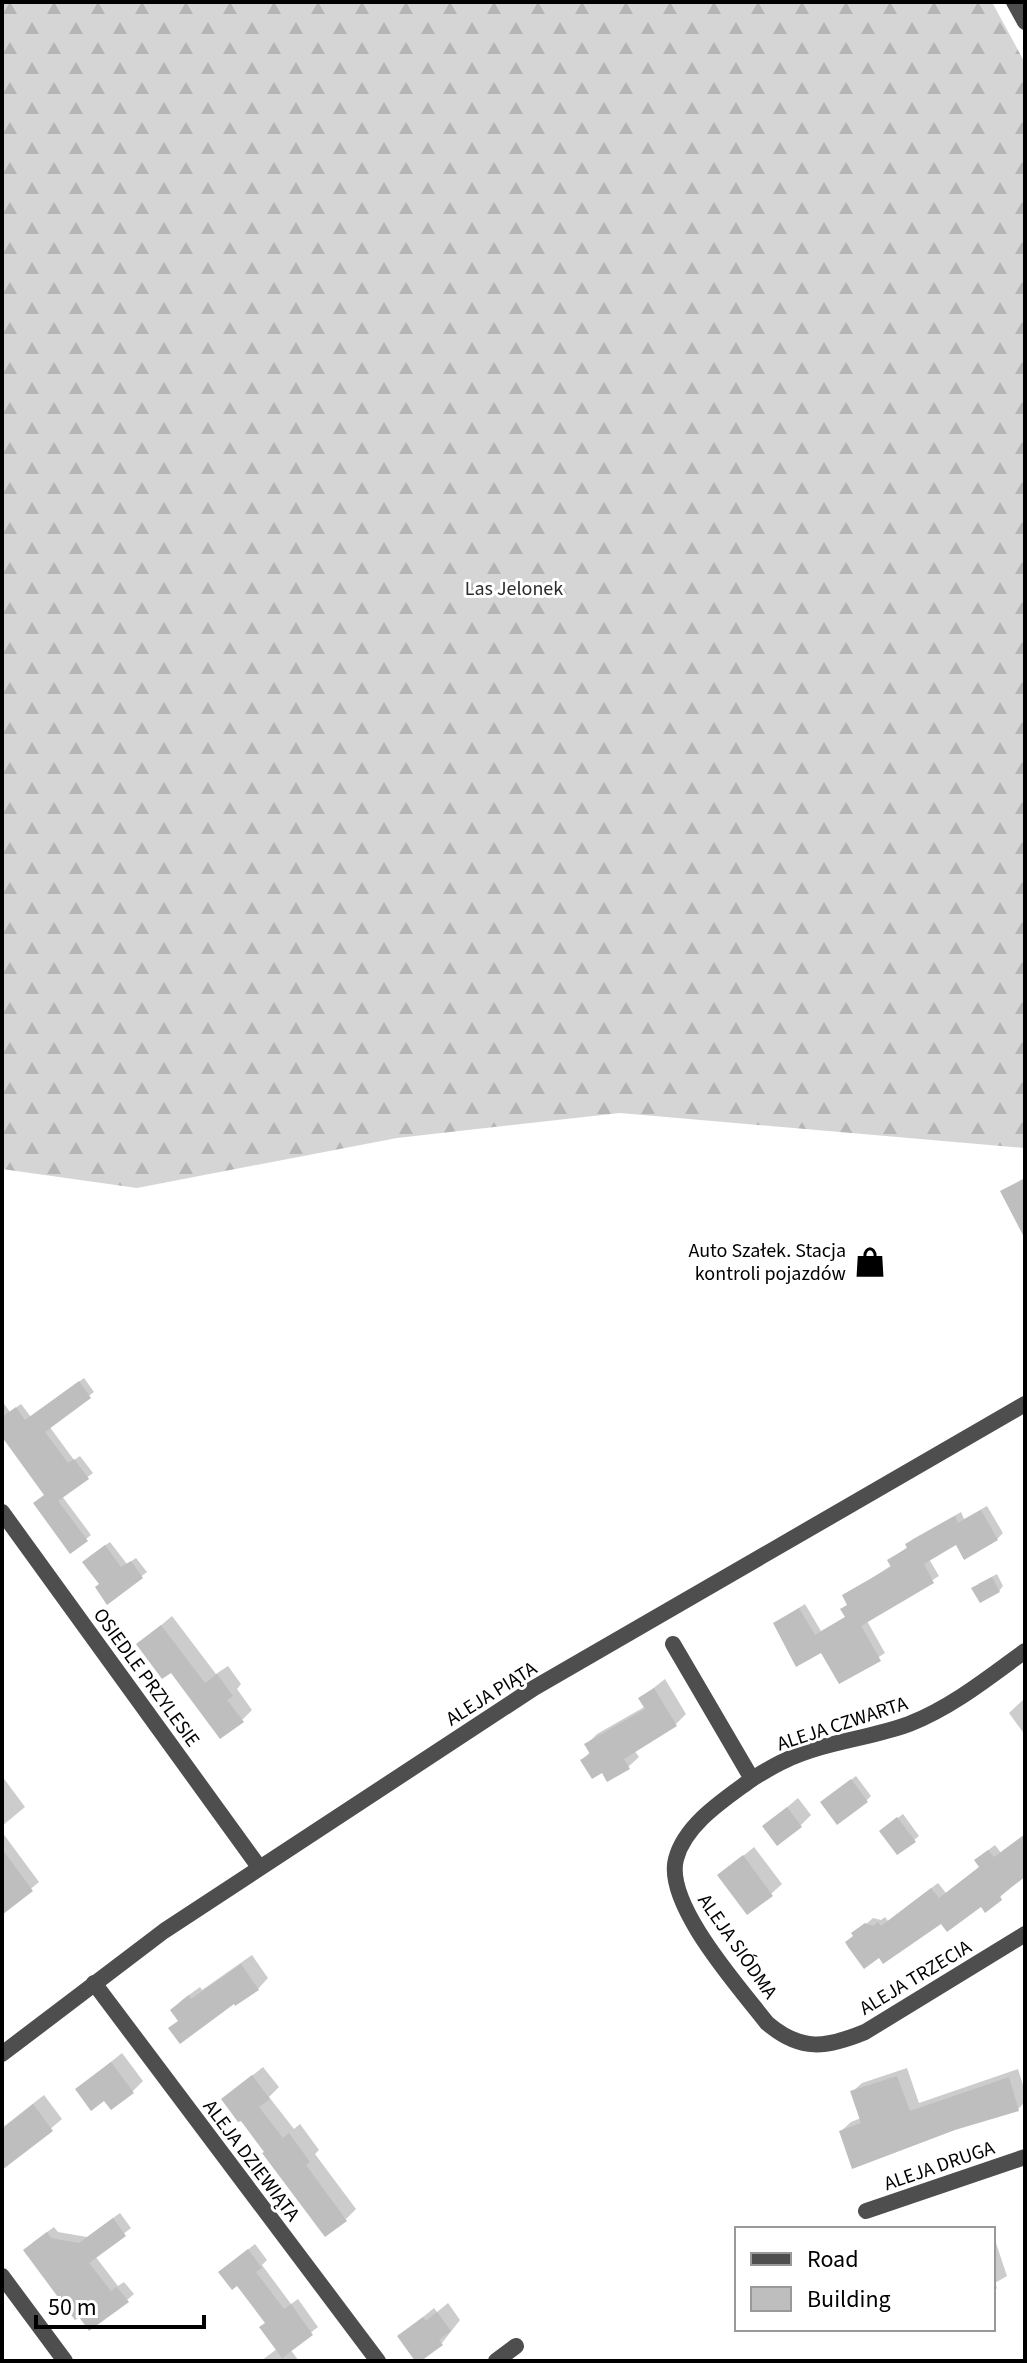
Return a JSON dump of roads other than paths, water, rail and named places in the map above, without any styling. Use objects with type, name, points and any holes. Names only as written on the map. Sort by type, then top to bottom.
[{"type":"street","points":[[1014,2],[1025,22]]},
{"type":"street","name":"ALEJA PIĄTA","points":[[2,2054],[164,1931],[534,1688],[1025,1404]]},
{"type":"street","name":"OSIEDLE PRZYLESIE","points":[[2,1512],[259,1867]]},
{"type":"street","points":[[673,1644],[752,1779]]},
{"type":"street","name":"ALEJA CZWARTA","points":[[752,1779],[784,1760],[899,1727],[927,1715],[963,1695],[1025,1651]]},
{"type":"street","name":"ALEJA SIÓDMA","points":[[752,1779],[718,1804],[681,1847],[675,1860],[678,1890],[690,1919],[767,2023],[792,2039],[821,2046]]},
{"type":"street","name":"ALEJA TRZECIA","points":[[821,2046],[865,2032],[1025,1934]]},
{"type":"street","name":"ALEJA DZIEWIĄTA","points":[[94,1983],[378,2361]]},
{"type":"street","name":"ALEJA DRUGA","points":[[866,2211],[1025,2157]]},
{"type":"street","points":[[2,2276],[65,2361]]},
{"type":"street","points":[[496,2361],[516,2346]]},
{"type":"place","name":"Auto Szałek. Stacja kontroli pojazdów","points":[[870,1262]]},
{"type":"park label","name":"Las Jelonek","points":[[514,588]]}]
